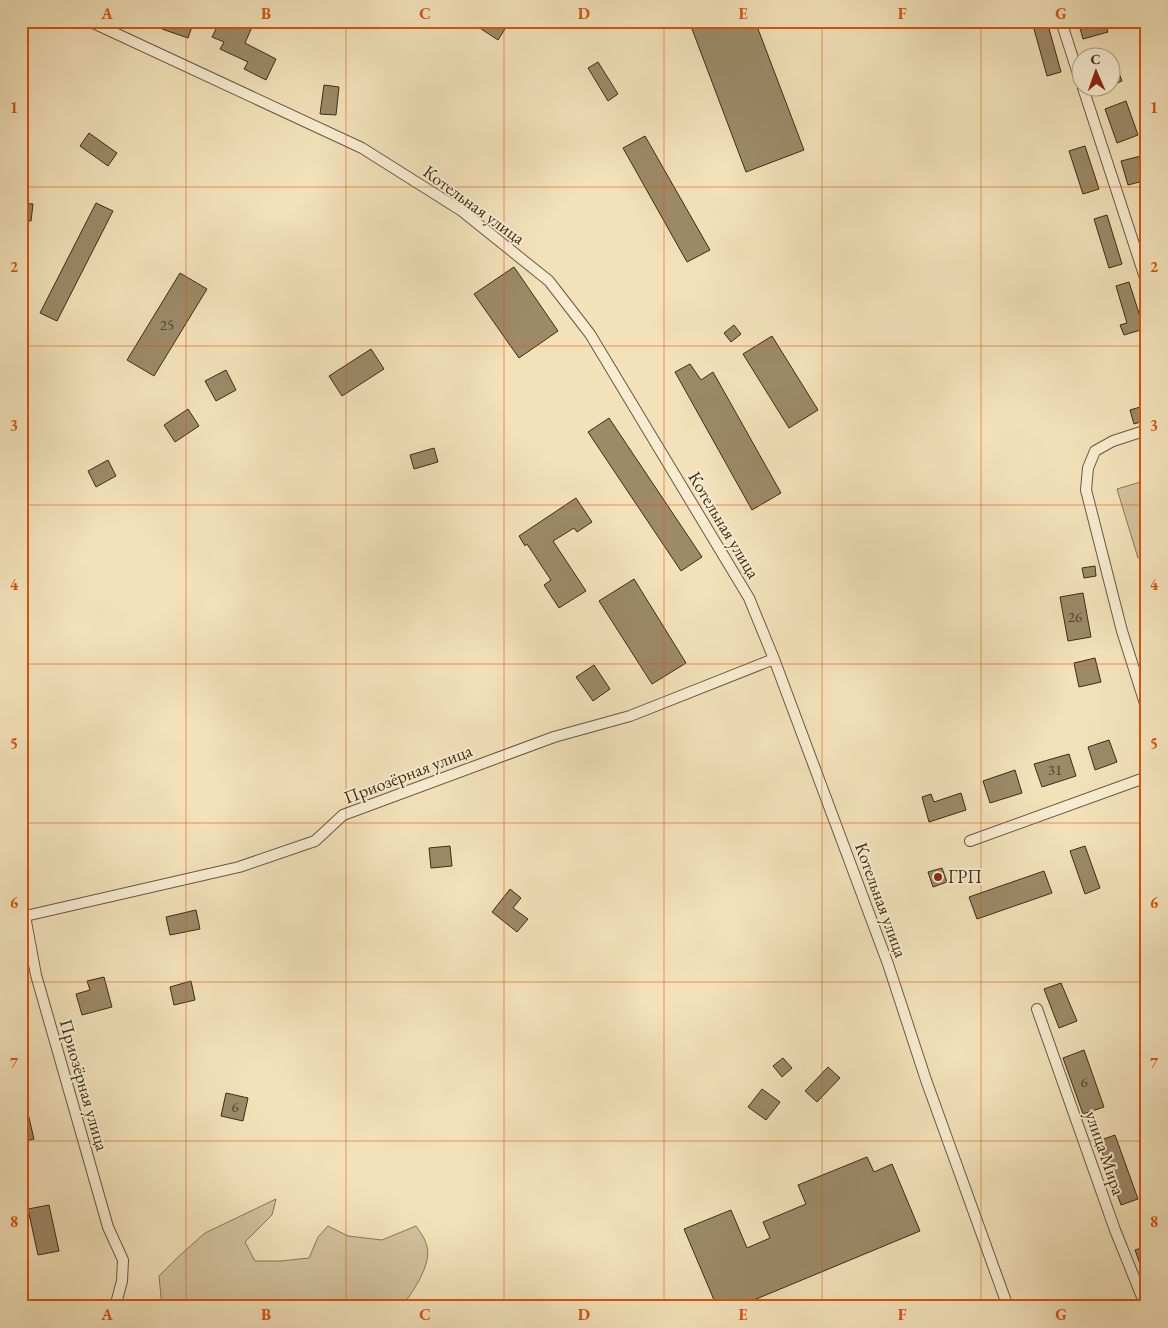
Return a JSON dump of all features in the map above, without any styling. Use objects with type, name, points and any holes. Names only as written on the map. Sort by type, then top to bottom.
[{"type":"street","name":"Котельная улица","points":[[89,21],[362,148],[462,211],[549,281],[590,334],[749,598],[774,659],[888,964],[926,1080],[1008,1307]]},
{"type":"street","points":[[1062,21],[1070,48]]},
{"type":"street","points":[[1086,98],[1147,284]]},
{"type":"street","points":[[1147,430],[1113,441],[1096,452],[1088,468],[1086,490],[1122,631],[1147,710]]},
{"type":"street","name":"Приозёрная улица","points":[[114,1307],[122,1281],[123,1260],[108,1227],[36,975],[23,916],[249,864],[314,841],[343,815],[554,737],[630,716],[774,659]]},
{"type":"street","points":[[970,841],[1147,777]]},
{"type":"street","name":"улица Мира","points":[[1037,1009],[1115,1230],[1146,1307]]},
{"type":"shaded area","points":[[1147,480],[1147,555],[1138,558],[1117,489]]},
{"type":"shaded area","points":[[276,1199],[272,1215],[245,1242],[255,1261],[309,1258],[318,1237],[328,1226],[348,1236],[382,1240],[416,1226],[426,1244],[427,1262],[420,1279],[401,1307],[162,1307],[159,1276],[178,1257],[205,1233]]},
{"type":"building","points":[[165,21],[194,21],[188,38],[162,29]]},
{"type":"building","points":[[220,21],[239,21],[252,27],[245,43],[276,59],[266,80],[244,69],[248,62],[220,49],[224,42],[212,37]]},
{"type":"building","points":[[469,21],[510,21],[498,40]]},
{"type":"building","points":[[689,21],[755,21],[804,150],[746,172]]},
{"type":"building","points":[[1078,21],[1104,21],[1108,32],[1083,39]]},
{"type":"building","points":[[1048,25],[1061,72],[1047,76],[1034,29]]},
{"type":"building","points":[[598,62],[618,94],[608,101],[588,68]]},
{"type":"building","points":[[324,85],[339,87],[336,115],[320,114]]},
{"type":"building","points":[[1126,101],[1138,135],[1117,143],[1105,109]]},
{"type":"building","points":[[89,133],[117,153],[108,166],[80,146]]},
{"type":"building","points":[[645,136],[710,250],[687,262],[623,148]]},
{"type":"building","points":[[1085,146],[1099,189],[1083,194],[1069,151]]},
{"type":"building","points":[[1145,155],[1147,160],[1147,180],[1128,185],[1121,161]]},
{"type":"building","points":[[21,203],[33,204],[31,221],[21,220]]},
{"type":"building","points":[[96,203],[113,211],[57,321],[40,313]]},
{"type":"building","points":[[1107,215],[1122,264],[1109,268],[1094,219]]},
{"type":"building","points":[[514,267],[558,331],[519,358],[474,294]]},
{"type":"building","points":[[180,273],[207,289],[154,376],[127,360]]},
{"type":"building","points":[[1129,282],[1144,329],[1124,335],[1120,325],[1127,323],[1116,286]]},
{"type":"building","points":[[734,325],[741,334],[731,342],[724,333]]},
{"type":"building","points":[[772,336],[818,410],[789,428],[743,354]]},
{"type":"building","points":[[371,349],[384,369],[342,396],[329,376]]},
{"type":"building","points":[[690,364],[701,380],[713,372],[781,493],[752,510],[675,372]]},
{"type":"building","points":[[226,370],[236,390],[216,401],[205,381]]},
{"type":"building","points":[[1147,405],[1147,420],[1134,424],[1130,410]]},
{"type":"building","points":[[188,409],[199,426],[175,442],[164,425]]},
{"type":"building","points":[[609,418],[702,557],[681,571],[588,432]]},
{"type":"building","points":[[434,448],[438,462],[414,469],[410,455]]},
{"type":"building","points":[[108,460],[116,476],[96,487],[88,471]]},
{"type":"building","points":[[576,498],[592,522],[577,532],[574,528],[553,541],[586,591],[559,608],[544,585],[551,580],[527,544],[525,546],[519,536]]},
{"type":"building","points":[[1095,566],[1096,576],[1084,578],[1082,568]]},
{"type":"building","points":[[634,579],[686,663],[652,684],[599,601]]},
{"type":"building","points":[[1083,593],[1091,637],[1068,641],[1060,597]]},
{"type":"building","points":[[1095,658],[1101,682],[1079,687],[1074,663]]},
{"type":"building","points":[[594,665],[610,689],[593,701],[576,677]]},
{"type":"building","points":[[1109,740],[1117,762],[1095,770],[1088,747]]},
{"type":"building","points":[[1069,754],[1076,776],[1042,787],[1034,764]]},
{"type":"building","points":[[1015,770],[1022,793],[990,803],[983,781]]},
{"type":"building","points":[[961,793],[966,810],[929,822],[922,797],[931,794],[934,802]]},
{"type":"building","points":[[450,846],[452,866],[431,868],[429,848]]},
{"type":"building","points":[[1085,846],[1100,888],[1085,894],[1070,851]]},
{"type":"building","name":"ГРП","points":[[942,868],[947,882],[933,887],[928,872]]},
{"type":"building","points":[[1044,871],[1052,893],[977,919],[969,897]]},
{"type":"building","points":[[510,889],[521,898],[513,908],[528,919],[517,932],[492,912]]},
{"type":"building","points":[[196,910],[200,929],[170,935],[166,917]]},
{"type":"building","points":[[104,977],[112,1007],[82,1015],[76,994],[90,990],[87,981]]},
{"type":"building","points":[[191,981],[195,1000],[174,1005],[170,987]]},
{"type":"building","points":[[1061,983],[1077,1021],[1059,1028],[1044,989]]},
{"type":"building","points":[[1084,1050],[1104,1107],[1083,1114],[1063,1058]]},
{"type":"building","points":[[783,1058],[792,1068],[782,1077],[773,1066]]},
{"type":"building","points":[[828,1067],[840,1078],[817,1102],[805,1091]]},
{"type":"building","points":[[762,1089],[780,1102],[766,1120],[748,1107]]},
{"type":"building","points":[[226,1093],[248,1098],[243,1121],[221,1116]]},
{"type":"building","points":[[21,1101],[25,1101],[34,1139],[21,1142]]},
{"type":"building","points":[[1115,1135],[1138,1199],[1121,1205],[1098,1141]]},
{"type":"building","points":[[867,1157],[874,1172],[892,1164],[920,1231],[737,1307],[717,1307],[684,1229],[731,1210],[747,1248],[770,1238],[763,1222],[806,1204],[798,1185]]},
{"type":"building","points":[[49,1205],[59,1251],[38,1255],[28,1209]]},
{"type":"building","points":[[1147,1246],[1147,1278],[1145,1278],[1135,1250]]},
{"type":"place","name":"ГРП","points":[[938,877]]}]
